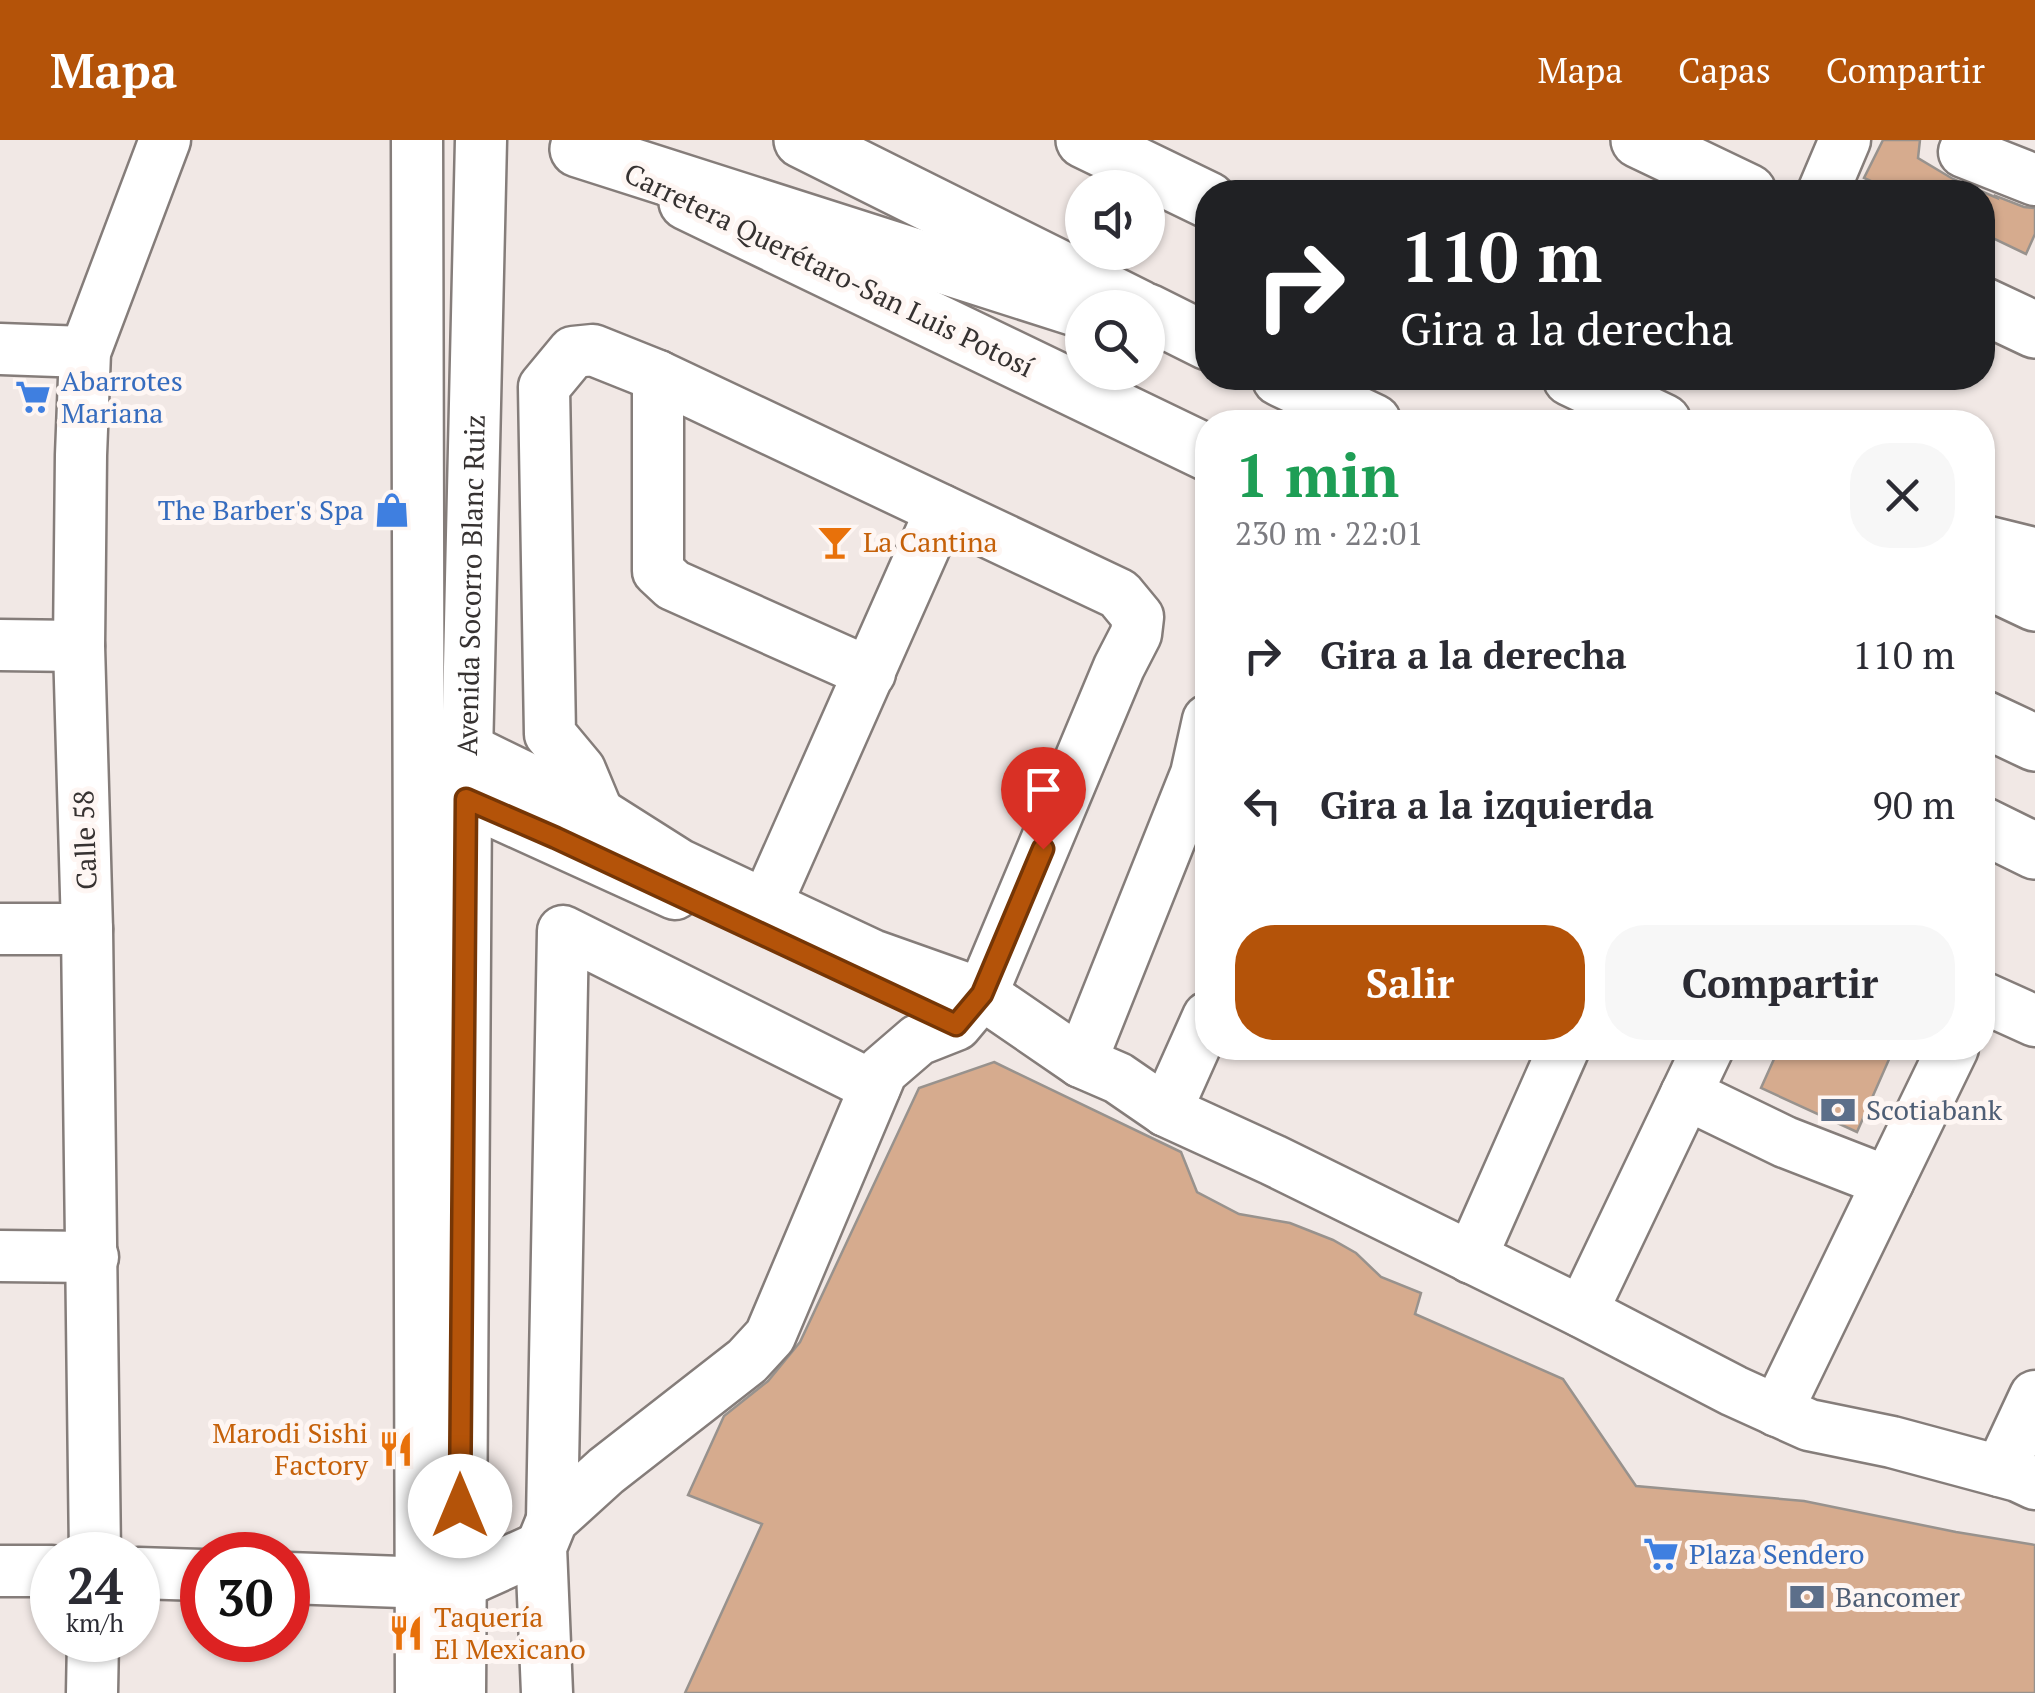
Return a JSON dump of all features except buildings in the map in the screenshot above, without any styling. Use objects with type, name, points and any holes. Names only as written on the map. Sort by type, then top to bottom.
[{"type":"main road","points":[[802,140],[1103,290]]},
{"type":"main road","points":[[1084,140],[1195,194]]},
{"type":"main road","points":[[1638,140],[1723,180]]},
{"type":"main road","points":[[568,145],[1065,305]]},
{"type":"main road","name":"Carretera Querétaro-San Luis Potosí","points":[[568,145],[1195,447]]},
{"type":"main road","points":[[1165,320],[1195,336]]},
{"type":"main road","points":[[1165,336],[1195,346]]},
{"type":"main road","points":[[1305,390],[1348,410]]},
{"type":"main road","points":[[1596,390],[1638,410]]},
{"type":"main road","points":[[1995,547],[2035,556]]},
{"type":"main road","points":[[1995,584],[2035,603]]},
{"type":"main road","points":[[1995,724],[2035,744]]},
{"type":"main road","points":[[1995,832],[2035,850]]},
{"type":"street","name":"Calle 58","points":[[95,1532],[79,646],[85,352],[165,140]]},
{"type":"street","name":"Avenida Socorro Blanc Ruiz","points":[[418,140],[440,1601],[460,1693]]},
{"type":"street","name":"Avenida Socorro Blanc Ruiz","points":[[420,1693],[440,1601],[466,799],[481,140]]},
{"type":"street","points":[[1828,180],[1845,140]]},
{"type":"street","points":[[1970,140],[1964,152],[2035,180]]},
{"type":"street","points":[[419,291],[444,276],[463,278],[477,292]]},
{"type":"street","points":[[10,342],[85,352]]},
{"type":"street","points":[[310,1581],[440,1601],[545,1548],[606,1471],[747,1361],[770,1336],[882,1071],[918,1040],[969,1010],[1136,634],[1138,617],[1119,594],[658,376],[592,350],[573,352],[544,387],[550,734],[580,770],[598,813]]},
{"type":"street","points":[[658,376],[658,571],[673,585],[870,673]]},
{"type":"street","points":[[766,905],[941,510]]},
{"type":"street","points":[[0,645],[79,646]]},
{"type":"street","points":[[466,748],[598,813],[680,865],[872,955],[969,1010]]},
{"type":"street","points":[[1082,1062],[1195,783]]},
{"type":"street","points":[[466,799],[969,1010],[1118,1078],[1166,1111],[1582,1312],[1734,1392],[1809,1425],[1892,1442],[2018,1478],[2035,1396]]},
{"type":"street","points":[[0,929],[87,929]]},
{"type":"street","points":[[547,1693],[545,1548],[563,931],[875,1087]]},
{"type":"street","points":[[1995,1003],[2035,1021]]},
{"type":"street","points":[[1166,1111],[1195,1045]]},
{"type":"street","points":[[1471,1258],[1559,1060]]},
{"type":"street","points":[[1582,1312],[1702,1060]]},
{"type":"street","points":[[1777,1411],[1947,1060]]},
{"type":"street","points":[[1686,1094],[1785,1142],[1888,1182]]},
{"type":"street","points":[[0,1256],[92,1256]]},
{"type":"street","points":[[0,1571],[30,1571]]},
{"type":"street","points":[[92,1693],[93,1662]]},
{"type":"place","name":"Abarrotes Mariana","points":[[33,397]]},
{"type":"place","name":"The Barber's Spa","points":[[392,510]]},
{"type":"place","name":"La Cantina","points":[[835,542]]},
{"type":"place","name":"Scotiabank","points":[[1838,1110]]},
{"type":"place","name":"Marodi Sishi Factory","points":[[396,1449]]},
{"type":"place","name":"Plaza Sendero","points":[[1661,1554]]},
{"type":"place","name":"Bancomer","points":[[1807,1597]]},
{"type":"place","name":"Taquería El Mexicano","points":[[406,1633]]},
{"type":"route","points":[[460,1506],[466,799],[956,1025],[982,994],[1043,849]]}]
